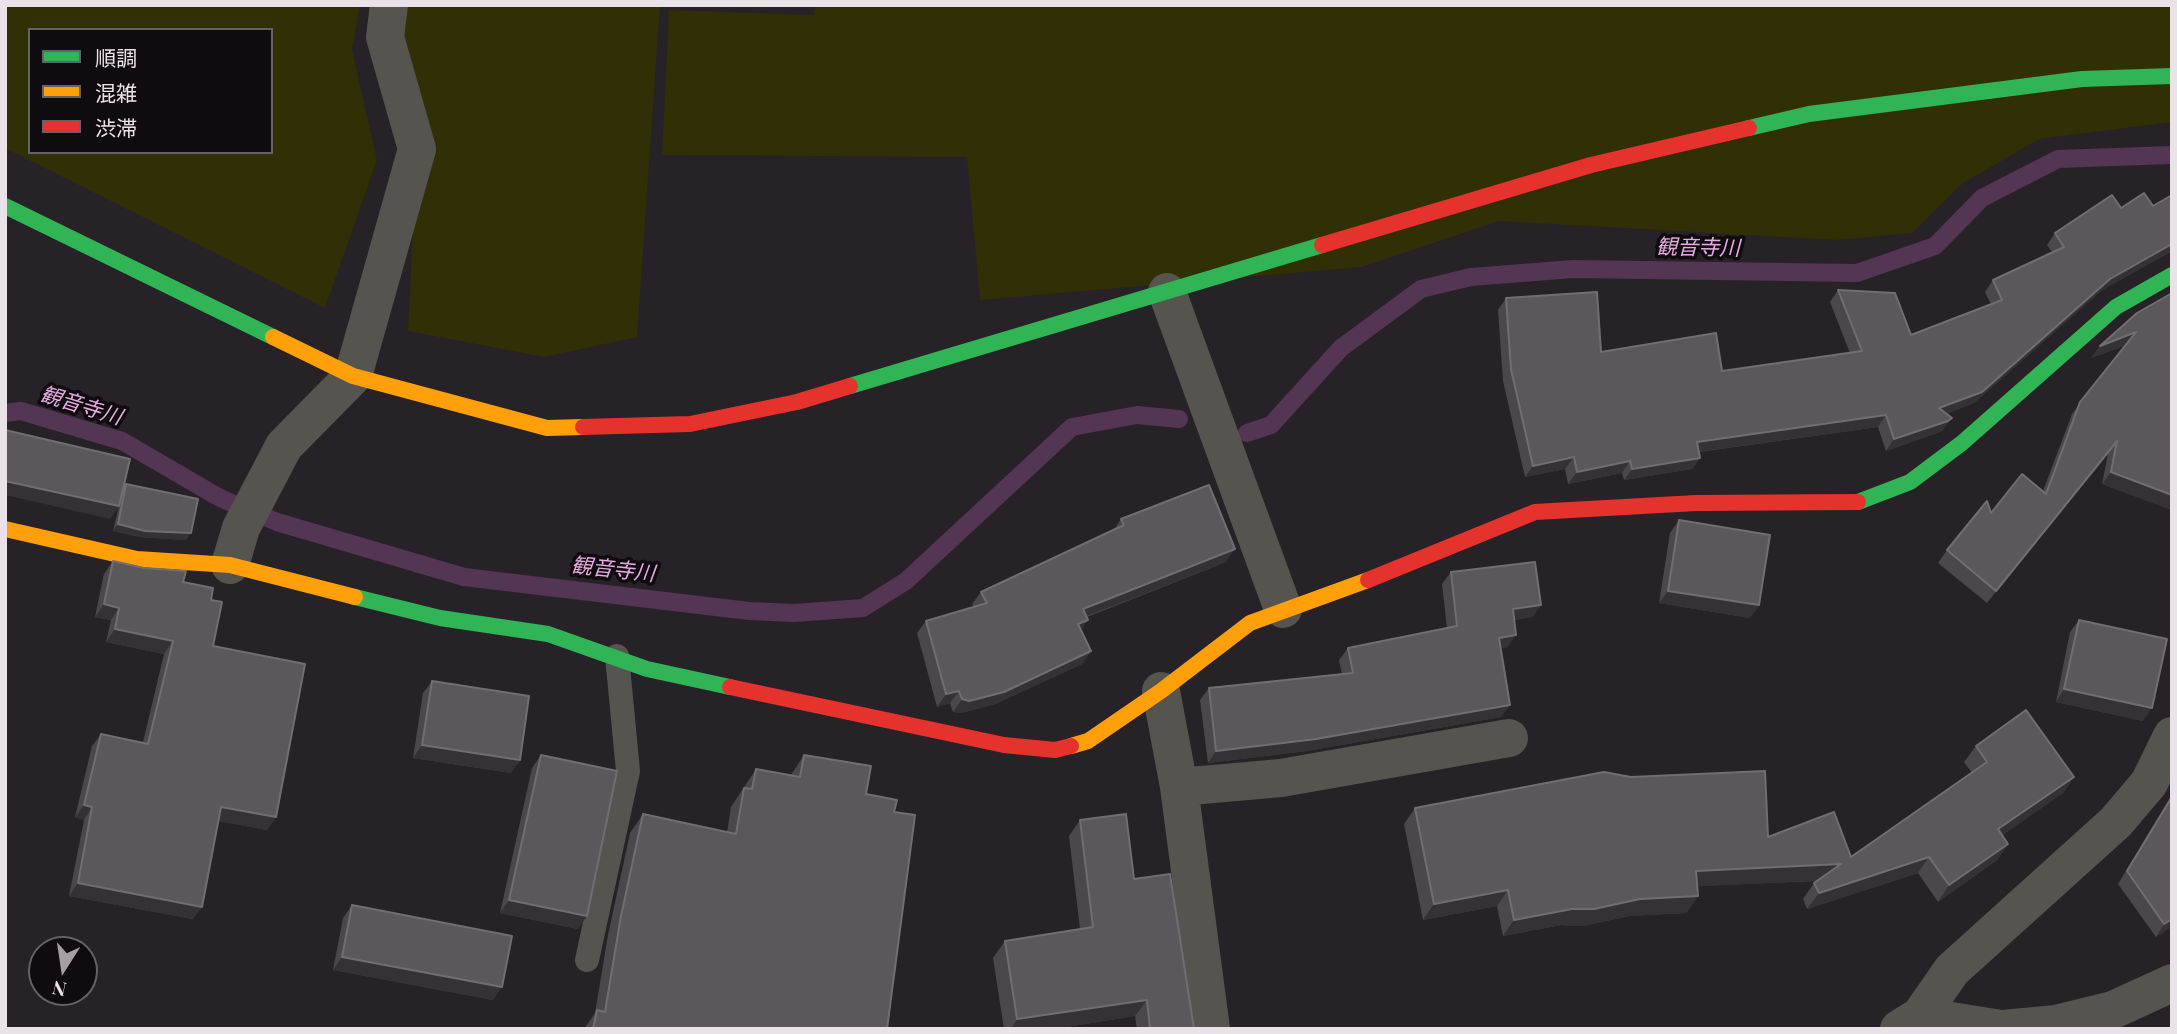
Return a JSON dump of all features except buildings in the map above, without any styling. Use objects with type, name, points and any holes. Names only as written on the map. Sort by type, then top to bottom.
[{"type":"street","points":[[230,565],[247,514],[284,446],[354,376],[416,149],[385,37],[389,5]]},
{"type":"street","points":[[5,206],[354,376],[547,428],[690,424],[797,402],[1591,165],[1809,114],[2082,79],[2172,76]]},
{"type":"street","points":[[5,529],[137,559],[230,565],[440,618],[548,634],[617,656],[647,669],[1034,750],[1055,750],[1088,741],[1161,691],[1250,623],[1283,609],[1346,589],[1535,512],[1696,503],[1862,502],[1910,482],[1962,443],[2116,307],[2172,275]]},
{"type":"street","points":[[1167,292],[1283,609]]},
{"type":"street","points":[[1161,691],[1180,787],[1212,1029]]},
{"type":"street","points":[[1910,1023],[1952,970],[2116,822],[2149,783],[2172,736]]},
{"type":"street","points":[[1180,787],[1282,778],[1509,738]]},
{"type":"street","points":[[1910,1023],[2002,1029],[2056,1024],[2113,1010],[2172,983]]},
{"type":"lane","points":[[587,960],[628,771],[617,656]]},
{"type":"shaded area","points":[[5,5],[360,5],[352,50],[377,160],[325,308],[5,148]]},
{"type":"shaded area","points":[[389,5],[660,5],[637,337],[544,357],[408,331],[417,149]]},
{"type":"shaded area","points":[[816,5],[2172,5],[2172,122],[2039,139],[1963,183],[1912,233],[1838,240],[1499,221],[1362,267],[980,300],[967,157],[662,155],[669,10],[813,15]]},
{"type":"waterway","name":"観音寺川","points":[[1247,433],[1271,425],[1341,348],[1421,289],[1471,277],[1573,269],[1857,273],[1935,246],[1982,198],[2058,159],[2172,155]]},
{"type":"waterway","name":"観音寺川","points":[[5,413],[21,411],[122,441],[220,498],[277,522],[464,577],[749,611],[794,613],[863,608],[906,581],[1072,427],[1137,415],[1179,419]]},
{"type":"traffic: fast","points":[[1749,128],[1809,114],[2082,79],[2172,76]]},
{"type":"traffic: fast","points":[[5,206],[273,337]]},
{"type":"traffic: fast","points":[[850,386],[1322,245]]},
{"type":"traffic: fast","points":[[1858,502],[1910,482],[1962,443],[2116,307],[2172,275]]},
{"type":"traffic: fast","points":[[355,597],[440,618],[548,634],[647,669],[730,687]]},
{"type":"traffic: slow","points":[[273,337],[353,376],[547,428],[583,427]]},
{"type":"traffic: slow","points":[[5,529],[137,559],[230,565],[355,597]]},
{"type":"traffic: slow","points":[[1071,746],[1088,741],[1161,691],[1250,623],[1368,580]]},
{"type":"traffic: jam","points":[[1322,245],[1591,165],[1749,128]]},
{"type":"traffic: jam","points":[[583,427],[690,424],[797,402],[850,386]]},
{"type":"traffic: jam","points":[[1368,580],[1535,512],[1696,503],[1858,502]]},
{"type":"traffic: jam","points":[[730,687],[1004,745],[1055,750],[1071,746]]}]
